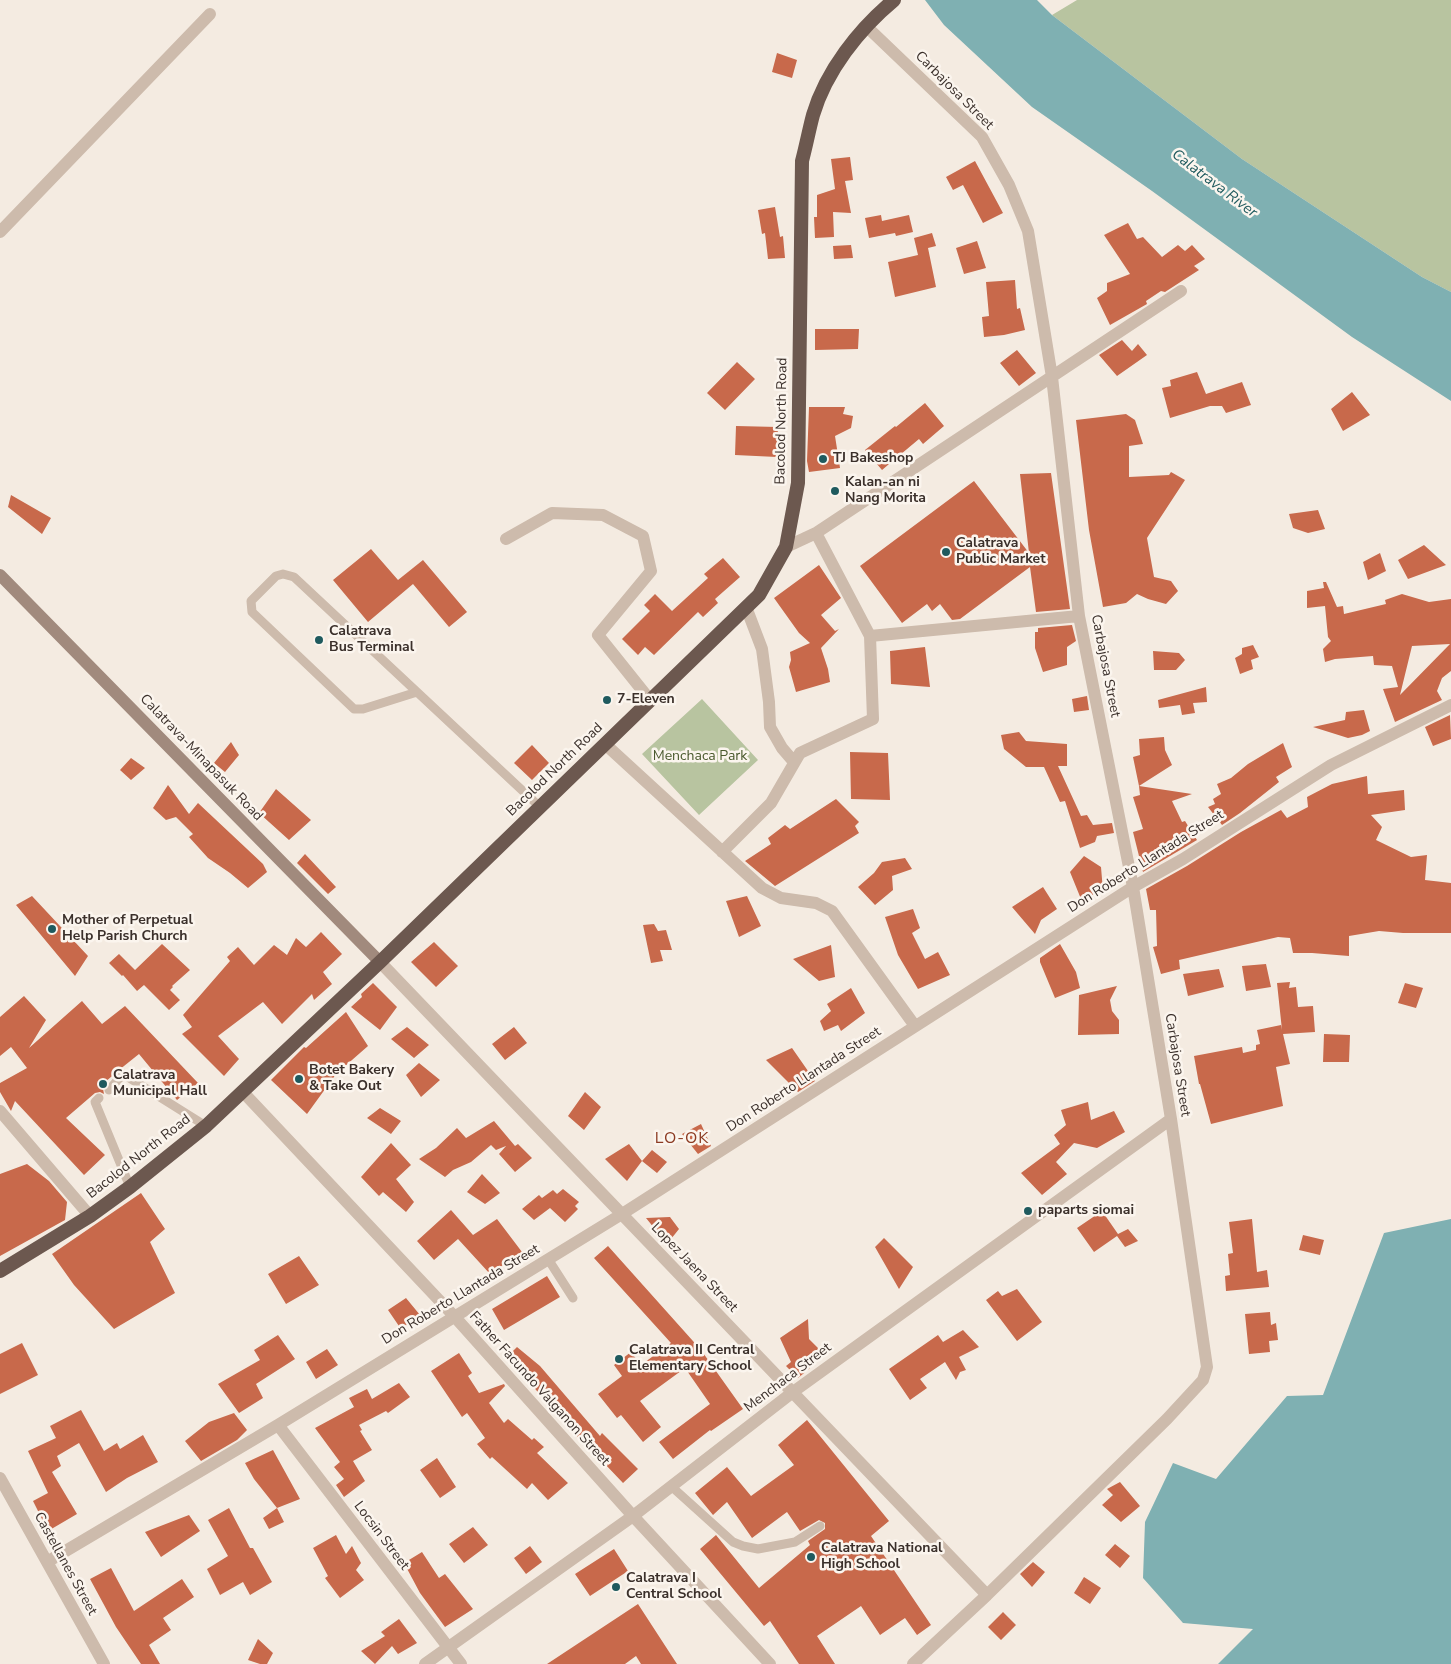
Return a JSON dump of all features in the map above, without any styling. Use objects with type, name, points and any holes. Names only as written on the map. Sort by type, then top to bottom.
[{"type":"highway","name":"Bacolod North Road","points":[[0,1271],[90,1216],[130,1188],[206,1126],[380,962],[759,595],[786,547],[798,483],[802,160],[813,114],[836,65],[866,26],[891,3]]},
{"type":"main road","name":"Calatrava-Minapasuk Road","points":[[0,575],[380,962]]},
{"type":"street","points":[[0,232],[210,14]]},
{"type":"street","name":"Carbajosa Street","points":[[866,26],[982,137],[1010,185],[1028,232],[1052,377],[1079,616],[1133,887],[1171,1119],[1207,1367],[1203,1380],[1166,1419],[987,1595]]},
{"type":"street","points":[[786,547],[816,533],[1180,291]]},
{"type":"street","points":[[506,539],[552,513],[603,515],[643,536],[652,570],[598,635],[650,700]]},
{"type":"street","points":[[722,852],[771,803],[800,753],[873,719],[870,636],[816,533]]},
{"type":"street","points":[[746,607],[762,650],[769,702],[770,727],[782,748],[794,762]]},
{"type":"street","points":[[870,636],[1079,616]]},
{"type":"street","name":"Don Roberto Llantada Street","points":[[47,1562],[278,1425],[622,1214],[1133,887],[1183,859],[1331,765],[1451,705]]},
{"type":"street","points":[[604,744],[762,888],[781,898],[816,903],[832,911],[915,1026]]},
{"type":"street","name":"Lopez Jaena Street","points":[[380,962],[987,1595]]},
{"type":"street","name":"Father Facundo Valganon Street","points":[[242,1091],[454,1316],[770,1664]]},
{"type":"street","points":[[0,1111],[90,1216]]},
{"type":"street","name":"Menchaca Street","points":[[425,1664],[634,1516],[793,1392],[1171,1119]]},
{"type":"street","name":"Locsin Street","points":[[278,1425],[461,1664]]},
{"type":"street","name":"Castellanes Street","points":[[0,1478],[104,1664]]},
{"type":"street","points":[[913,1664],[987,1595]]},
{"type":"lane","points":[[417,692],[363,709],[354,708],[252,612],[251,602],[276,576],[283,574],[294,577],[540,806]]},
{"type":"lane","points":[[109,1090],[124,1074],[206,1126]]},
{"type":"lane","points":[[99,1098],[95,1102],[130,1188]]},
{"type":"lane","points":[[548,1259],[572,1298]]},
{"type":"lane","points":[[672,1487],[732,1542],[742,1546],[758,1549],[795,1542],[820,1526]]},
{"type":"green space","points":[[1077,0],[1451,0],[1451,292],[1422,277],[1242,159],[1052,15]]},
{"type":"green space","name":"Menchaca Park","points":[[702,699],[758,760],[699,815],[642,754]]},
{"type":"water","name":"Calatrava River","points":[[925,0],[1037,0],[1052,15],[1242,159],[1422,277],[1451,292],[1451,401],[1352,337],[1152,191],[1032,107],[944,25]]},
{"type":"water","points":[[1451,1219],[1451,1664],[1218,1664],[1253,1629],[1183,1623],[1143,1578],[1145,1522],[1173,1463],[1216,1479],[1287,1396],[1323,1395],[1384,1233]]},
{"type":"building","points":[[777,53],[797,60],[792,78],[772,72]]},
{"type":"building","points":[[850,157],[853,180],[845,181],[851,213],[833,212],[834,237],[815,238],[814,217],[817,217],[817,195],[835,189],[831,159]]},
{"type":"building","points":[[975,161],[1003,213],[983,223],[963,185],[953,190],[946,177]]},
{"type":"building","points":[[775,207],[780,237],[783,236],[785,258],[768,259],[765,233],[762,234],[758,210]]},
{"type":"building","points":[[881,215],[882,221],[909,215],[913,232],[896,236],[895,233],[869,238],[865,218]]},
{"type":"building","points":[[1128,223],[1137,239],[1143,237],[1162,257],[1178,245],[1185,251],[1192,245],[1205,259],[1194,266],[1199,270],[1165,292],[1161,291],[1146,301],[1147,304],[1110,325],[1097,298],[1107,291],[1107,283],[1130,274],[1104,235]]},
{"type":"building","points":[[932,233],[936,246],[928,248],[936,287],[895,297],[888,262],[918,255],[914,238]]},
{"type":"building","points":[[977,241],[986,268],[964,274],[956,248]]},
{"type":"building","points":[[851,245],[853,258],[834,259],[833,246]]},
{"type":"building","points":[[1015,280],[1017,309],[1020,308],[1025,330],[984,337],[982,317],[989,316],[986,282]]},
{"type":"building","points":[[815,329],[859,329],[858,349],[815,350]]},
{"type":"building","points":[[1122,340],[1132,351],[1138,344],[1147,355],[1117,376],[1099,355]]},
{"type":"building","points":[[1017,350],[1036,373],[1019,386],[1000,363]]},
{"type":"building","points":[[737,362],[755,379],[725,410],[707,393]]},
{"type":"building","points":[[1197,372],[1206,394],[1242,382],[1251,405],[1226,413],[1222,406],[1210,406],[1170,418],[1162,388],[1171,386],[1170,380]]},
{"type":"building","points":[[1352,392],[1370,415],[1343,431],[1331,409]]},
{"type":"building","points":[[925,403],[944,426],[923,444],[919,439],[882,470],[865,450]]},
{"type":"building","points":[[809,407],[845,407],[843,414],[853,416],[851,428],[835,436],[840,468],[809,472],[807,461]]},
{"type":"building","points":[[1126,414],[1135,420],[1143,444],[1129,446],[1129,477],[1169,475],[1171,472],[1185,480],[1147,538],[1154,577],[1171,581],[1178,591],[1166,604],[1137,594],[1126,603],[1103,607],[1089,530],[1076,420]]},
{"type":"building","points":[[736,426],[778,427],[777,457],[735,455]]},
{"type":"building","name":"Calatrava Public Market","points":[[1051,473],[1070,609],[1036,612],[1030,567],[960,619],[952,620],[940,604],[932,611],[927,604],[902,623],[860,566],[974,481],[1029,553],[1020,474]]},
{"type":"building","points":[[11,495],[51,518],[42,534],[8,507]]},
{"type":"building","points":[[1318,510],[1325,529],[1308,533],[1293,528],[1289,514]]},
{"type":"building","points":[[1424,545],[1446,565],[1408,579],[1398,560]]},
{"type":"building","points":[[371,549],[398,580],[423,560],[467,612],[449,627],[413,584],[368,622],[333,580]]},
{"type":"building","points":[[1380,553],[1386,571],[1368,580],[1363,562]]},
{"type":"building","points":[[723,558],[740,577],[715,599],[718,603],[703,617],[698,612],[654,655],[645,647],[638,655],[622,639],[650,611],[644,605],[655,594],[672,611],[708,578],[704,574]]},
{"type":"building","points":[[819,565],[841,598],[821,615],[835,631],[839,629],[821,648],[830,682],[796,692],[789,667],[791,660],[790,652],[810,643],[799,633],[774,598]]},
{"type":"building","points":[[1323,582],[1326,582],[1337,607],[1343,606],[1344,614],[1386,604],[1385,600],[1402,594],[1429,602],[1451,599],[1451,671],[1442,678],[1437,691],[1442,700],[1395,722],[1383,689],[1398,687],[1392,666],[1374,665],[1373,656],[1335,659],[1325,662],[1323,649],[1331,641],[1328,637],[1325,606],[1307,608],[1307,591],[1324,588]],"holes":[[[1450,644],[1400,695],[1412,646]]]},
{"type":"building","points":[[1072,625],[1076,641],[1067,647],[1067,665],[1043,672],[1035,648],[1035,632],[1038,632],[1038,628]]},
{"type":"building","points":[[1253,645],[1259,657],[1251,660],[1253,669],[1240,674],[1235,658],[1242,654],[1242,648]]},
{"type":"building","points":[[925,647],[930,687],[891,684],[890,651]]},
{"type":"building","points":[[1153,651],[1179,653],[1185,660],[1176,670],[1154,670]]},
{"type":"building","points":[[1206,687],[1207,702],[1193,703],[1195,713],[1182,715],[1180,705],[1159,708],[1158,700]]},
{"type":"building","points":[[1087,696],[1089,710],[1074,712],[1072,699]]},
{"type":"building","points":[[1364,710],[1370,731],[1362,735],[1348,738],[1313,727],[1345,720],[1346,712]]},
{"type":"building","points":[[1450,715],[1451,739],[1433,746],[1425,727]]},
{"type":"building","points":[[1019,732],[1026,741],[1067,744],[1067,766],[1058,766],[1081,816],[1087,815],[1093,825],[1112,823],[1114,833],[1097,836],[1095,842],[1080,848],[1065,801],[1060,802],[1044,767],[1026,767],[1004,749],[1001,735]]},
{"type":"building","points":[[1164,737],[1165,750],[1172,765],[1139,786],[1133,757],[1140,755],[1139,739]]},
{"type":"building","points":[[231,742],[239,755],[225,772],[214,763]]},
{"type":"building","points":[[1283,743],[1292,767],[1276,777],[1279,782],[1222,825],[1208,807],[1215,804],[1213,799],[1221,794],[1217,784],[1231,778],[1248,764]]},
{"type":"building","points":[[532,745],[549,763],[532,780],[514,763]]},
{"type":"building","points":[[850,752],[888,753],[890,800],[851,799]]},
{"type":"building","points":[[131,758],[145,768],[131,780],[120,770]]},
{"type":"building","points":[[1367,776],[1368,794],[1404,790],[1405,810],[1371,815],[1382,827],[1376,840],[1411,857],[1427,855],[1425,880],[1451,883],[1451,933],[1379,931],[1349,936],[1349,956],[1293,953],[1290,938],[1278,937],[1179,960],[1180,969],[1161,974],[1153,947],[1157,946],[1156,910],[1150,910],[1146,889],[1281,810],[1287,818],[1308,807],[1307,797],[1332,784]]},
{"type":"building","points":[[168,785],[189,814],[198,803],[263,864],[267,872],[248,888],[208,858],[189,837],[193,834],[176,817],[166,820],[153,808]]},
{"type":"building","points":[[1139,786],[1192,794],[1172,801],[1182,822],[1185,821],[1197,840],[1143,872],[1133,832],[1143,829],[1133,797],[1140,795]]},
{"type":"building","points":[[276,789],[311,820],[289,840],[259,813]]},
{"type":"building","points":[[836,799],[859,822],[855,826],[859,833],[775,886],[745,861],[771,844],[768,838],[785,825],[790,829]]},
{"type":"building","points":[[305,854],[336,887],[328,894],[297,863]]},
{"type":"building","points":[[1084,856],[1101,867],[1103,891],[1081,899],[1070,872]]},
{"type":"building","points":[[905,858],[912,869],[892,876],[893,890],[875,905],[858,887],[874,873],[882,862]]},
{"type":"building","points":[[1043,887],[1057,909],[1041,920],[1035,934],[1012,907]]},
{"type":"building","points":[[32,896],[88,956],[75,976],[16,905]]},
{"type":"building","points":[[747,896],[761,926],[739,937],[726,901]]},
{"type":"building","points":[[913,909],[920,928],[912,933],[925,959],[938,952],[950,975],[918,989],[898,955],[885,917]]},
{"type":"building","points":[[654,924],[658,931],[666,930],[672,950],[660,950],[663,961],[651,963],[643,925]]},
{"type":"building","points":[[321,932],[342,954],[323,972],[332,984],[314,1000],[312,994],[282,1024],[263,1002],[218,1036],[239,1059],[224,1076],[182,1034],[192,1027],[183,1015],[230,961],[227,957],[238,947],[254,965],[274,945],[287,955],[296,938],[306,947]]},
{"type":"building","points":[[434,942],[458,966],[436,987],[411,962]]},
{"type":"building","points":[[162,944],[190,970],[172,986],[170,990],[180,1000],[169,1010],[144,985],[137,991],[109,963],[119,954],[135,970]]},
{"type":"building","points":[[1060,944],[1076,972],[1080,988],[1055,998],[1040,958]]},
{"type":"building","points":[[831,945],[835,977],[819,981],[793,959]]},
{"type":"building","points":[[1266,964],[1271,987],[1246,991],[1242,966]]},
{"type":"building","points":[[1219,969],[1224,987],[1188,996],[1183,974]]},
{"type":"building","points":[[1290,982],[1289,988],[1296,987],[1298,1007],[1313,1006],[1315,1032],[1283,1034],[1290,1064],[1276,1067],[1283,1106],[1211,1124],[1199,1084],[1194,1056],[1242,1047],[1243,1053],[1256,1050],[1256,1045],[1260,1044],[1257,1030],[1281,1025],[1282,1030],[1277,983]]},
{"type":"building","points":[[373,983],[397,1007],[380,1030],[351,1007]]},
{"type":"building","points":[[1405,983],[1423,988],[1416,1008],[1398,1003]]},
{"type":"building","points":[[1117,986],[1110,1000],[1112,1011],[1119,1020],[1119,1034],[1078,1035],[1079,995]]},
{"type":"building","points":[[851,988],[865,1013],[841,1031],[838,1025],[824,1031],[820,1021],[831,1011],[827,1004]]},
{"type":"building","points":[[24,996],[46,1020],[29,1048],[82,1001],[102,1024],[125,1006],[198,1083],[177,1100],[139,1054],[119,1070],[104,1083],[104,1094],[100,1092],[95,1093],[66,1118],[105,1155],[84,1175],[15,1101],[11,1111],[0,1092],[0,1083],[27,1068],[11,1047],[0,1056],[0,1017]]},
{"type":"building","points":[[346,1012],[368,1046],[336,1074],[307,1114],[271,1080],[304,1047],[306,1048]]},
{"type":"building","points":[[407,1027],[429,1045],[414,1058],[391,1039]]},
{"type":"building","points":[[514,1027],[527,1043],[505,1060],[492,1044]]},
{"type":"building","points":[[1324,1034],[1350,1035],[1349,1062],[1323,1062]]},
{"type":"building","points":[[792,1048],[815,1081],[798,1092],[766,1060]]},
{"type":"building","points":[[419,1063],[440,1080],[421,1097],[406,1075]]},
{"type":"building","points":[[585,1092],[601,1107],[584,1130],[568,1116]]},
{"type":"building","points":[[1088,1102],[1091,1120],[1114,1111],[1125,1132],[1097,1148],[1074,1143],[1056,1162],[1067,1174],[1042,1195],[1021,1173],[1060,1144],[1054,1135],[1066,1125],[1061,1110]]},
{"type":"building","points":[[380,1108],[401,1121],[391,1134],[367,1118]]},
{"type":"building","points":[[494,1121],[515,1146],[518,1144],[532,1158],[515,1172],[499,1154],[506,1146],[496,1150],[491,1145],[471,1162],[453,1170],[445,1177],[419,1159],[436,1148],[457,1128],[466,1138]]},
{"type":"building","points":[[701,1124],[711,1146],[698,1154],[682,1134]]},
{"type":"building","points":[[391,1143],[411,1165],[396,1179],[414,1202],[406,1212],[383,1192],[379,1196],[361,1177]]},
{"type":"building","points":[[629,1144],[642,1161],[627,1181],[605,1159]]},
{"type":"building","points":[[652,1150],[667,1162],[657,1173],[642,1161]]},
{"type":"building","points":[[27,1164],[49,1181],[67,1202],[65,1220],[0,1256],[0,1174]]},
{"type":"building","points":[[482,1174],[500,1193],[485,1204],[467,1192]]},
{"type":"building","points":[[563,1189],[579,1202],[575,1206],[578,1209],[565,1222],[550,1208],[534,1220],[522,1209],[539,1195],[542,1198],[553,1190],[557,1194]]},
{"type":"building","points":[[141,1193],[165,1229],[150,1242],[175,1293],[114,1329],[74,1285],[52,1254]]},
{"type":"building","points":[[451,1210],[473,1235],[497,1219],[522,1252],[490,1274],[458,1239],[434,1260],[417,1241]]},
{"type":"building","points":[[1102,1211],[1118,1234],[1128,1229],[1138,1241],[1125,1247],[1117,1236],[1094,1252],[1077,1228]]},
{"type":"building","points":[[670,1217],[679,1229],[667,1244],[646,1218]]},
{"type":"building","points":[[1252,1219],[1257,1272],[1267,1270],[1269,1287],[1226,1291],[1225,1276],[1230,1275],[1228,1254],[1233,1253],[1229,1222]]},
{"type":"building","points":[[1303,1235],[1324,1240],[1320,1255],[1299,1250]]},
{"type":"building","points":[[884,1238],[913,1267],[899,1289],[875,1247]]},
{"type":"building","points":[[608,1246],[701,1350],[743,1409],[710,1430],[673,1459],[659,1442],[710,1404],[685,1368],[640,1401],[661,1427],[643,1442],[621,1415],[617,1418],[598,1394],[622,1376],[614,1365],[631,1352],[641,1365],[671,1343],[594,1258]]},
{"type":"building","points":[[299,1256],[319,1285],[286,1304],[268,1274]]},
{"type":"building","points":[[547,1276],[560,1297],[504,1330],[492,1309]]},
{"type":"building","points":[[1017,1289],[1042,1322],[1017,1341],[986,1300],[998,1291],[1002,1296]]},
{"type":"building","points":[[406,1298],[420,1315],[401,1329],[388,1310]]},
{"type":"building","points":[[1270,1312],[1271,1325],[1276,1323],[1278,1340],[1269,1341],[1270,1352],[1249,1354],[1245,1314]]},
{"type":"building","points":[[808,1319],[809,1339],[819,1349],[809,1369],[798,1378],[786,1366],[791,1362],[780,1338]]},
{"type":"building","points":[[963,1330],[979,1347],[959,1357],[966,1370],[960,1372],[956,1380],[945,1362],[920,1379],[927,1388],[910,1400],[889,1369],[938,1335],[943,1342]]},
{"type":"building","points":[[278,1335],[295,1359],[256,1384],[263,1398],[239,1413],[218,1384],[260,1360],[254,1350]]},
{"type":"building","points":[[22,1343],[38,1375],[0,1394],[0,1354]]},
{"type":"building","points":[[517,1347],[540,1366],[600,1436],[602,1433],[638,1469],[623,1483],[583,1443],[529,1382],[531,1380],[515,1366],[518,1363],[509,1355]]},
{"type":"building","points":[[327,1349],[338,1365],[316,1379],[306,1362]]},
{"type":"building","points":[[459,1353],[472,1373],[468,1376],[479,1393],[504,1384],[505,1386],[489,1403],[504,1423],[508,1419],[532,1440],[534,1438],[544,1447],[537,1453],[568,1483],[548,1500],[532,1483],[527,1489],[492,1457],[490,1459],[477,1444],[485,1438],[467,1413],[462,1417],[431,1371]]},
{"type":"building","points":[[399,1383],[410,1397],[388,1413],[386,1411],[359,1425],[362,1430],[360,1431],[372,1450],[353,1461],[365,1481],[344,1497],[336,1485],[344,1479],[334,1467],[340,1462],[315,1428],[354,1407],[349,1398],[367,1389],[372,1399]]},
{"type":"building","points":[[81,1410],[104,1451],[117,1443],[120,1449],[143,1435],[158,1462],[127,1478],[106,1492],[79,1443],[57,1456],[61,1466],[52,1472],[77,1514],[48,1531],[33,1501],[48,1493],[28,1451],[56,1438],[50,1426]]},
{"type":"building","points":[[234,1413],[247,1430],[237,1440],[201,1461],[185,1441],[209,1422]]},
{"type":"building","points":[[807,1420],[889,1521],[871,1536],[931,1625],[917,1635],[905,1618],[880,1635],[861,1606],[817,1636],[835,1664],[799,1664],[770,1621],[764,1626],[700,1549],[716,1535],[759,1588],[810,1545],[808,1541],[825,1529],[825,1523],[819,1520],[800,1531],[787,1512],[752,1538],[727,1502],[713,1515],[695,1493],[727,1467],[751,1496],[794,1465],[778,1445]]},
{"type":"building","points":[[273,1450],[300,1499],[277,1508],[254,1479],[245,1463]]},
{"type":"building","points":[[437,1458],[456,1487],[440,1498],[420,1470]]},
{"type":"building","points":[[1120,1482],[1140,1506],[1121,1522],[1102,1505],[1113,1495],[1107,1489]]},
{"type":"building","points":[[229,1508],[250,1548],[253,1548],[272,1582],[250,1595],[243,1582],[220,1595],[207,1569],[228,1556],[208,1520]]},
{"type":"building","points":[[277,1508],[284,1522],[269,1529],[263,1518]]},
{"type":"building","points":[[189,1515],[200,1531],[161,1557],[145,1532]]},
{"type":"building","points":[[473,1527],[488,1545],[464,1563],[449,1544]]},
{"type":"building","points":[[336,1535],[346,1554],[352,1546],[361,1563],[356,1570],[364,1580],[340,1598],[325,1578],[328,1576],[313,1548]]},
{"type":"building","points":[[1115,1544],[1130,1556],[1120,1568],[1105,1555]]},
{"type":"building","points":[[530,1546],[542,1562],[526,1574],[514,1558]]},
{"type":"building","points":[[614,1549],[628,1571],[590,1596],[575,1574]]},
{"type":"building","points":[[422,1552],[439,1578],[445,1574],[473,1609],[445,1627],[420,1593],[404,1563]]},
{"type":"building","points":[[1033,1562],[1045,1572],[1032,1587],[1020,1574]]},
{"type":"building","points":[[111,1568],[134,1611],[182,1579],[194,1597],[163,1618],[171,1630],[149,1645],[160,1664],[141,1664],[116,1627],[90,1579]]},
{"type":"building","points":[[1084,1577],[1101,1588],[1090,1604],[1074,1593]]},
{"type":"building","points":[[638,1604],[677,1664],[641,1664],[636,1656],[625,1664],[547,1664]]},
{"type":"building","points":[[1003,1612],[1016,1625],[1001,1640],[988,1627]]},
{"type":"building","points":[[399,1619],[417,1643],[398,1654],[392,1646],[375,1664],[361,1651],[385,1636],[381,1632]]},
{"type":"building","points":[[258,1639],[273,1653],[267,1664],[248,1660]]},
{"type":"place","name":"TJ Bakeshop","points":[[823,459]]},
{"type":"place","name":"Kalan-an ni Nang Morita","points":[[835,491]]},
{"type":"place","name":"Calatrava Public Market","points":[[946,552]]},
{"type":"place","name":"Calatrava Bus Terminal","points":[[319,640]]},
{"type":"place","name":"7-Eleven","points":[[607,700]]},
{"type":"place","name":"Mother of Perpetual Help Parish Church","points":[[52,929]]},
{"type":"place","name":"Botet Bakery & Take Out","points":[[299,1079]]},
{"type":"place","name":"Calatrava Municipal Hall","points":[[103,1084]]},
{"type":"place","name":"paparts siomai","points":[[1028,1211]]},
{"type":"place","name":"Calatrava II Central Elementary School","points":[[619,1359]]},
{"type":"place","name":"Calatrava National High School","points":[[811,1557]]},
{"type":"place","name":"Calatrava I Central School","points":[[616,1587]]},
{"type":"district","name":"LO-OK","points":[[682,1139]]}]
